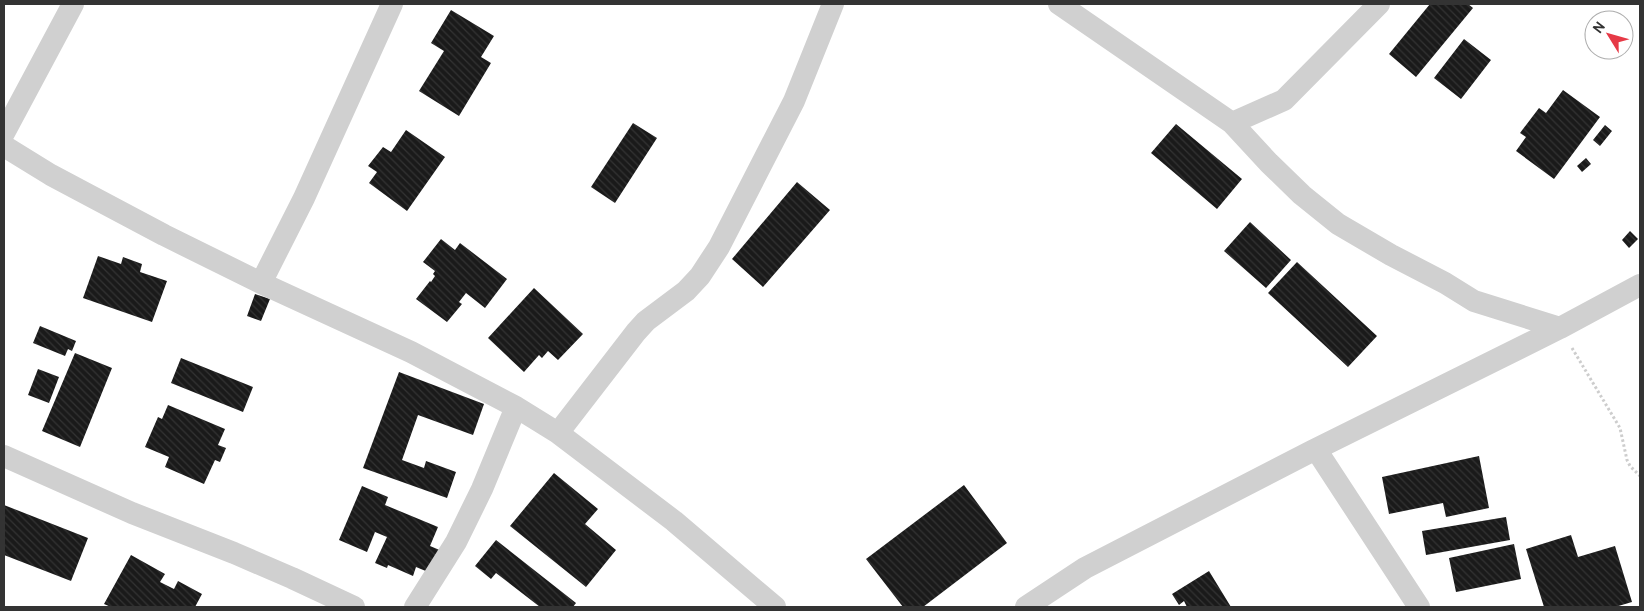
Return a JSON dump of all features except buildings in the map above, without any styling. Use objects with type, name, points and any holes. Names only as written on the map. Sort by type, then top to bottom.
[{"type":"street","points":[[4,133],[73,4]]},
{"type":"street","points":[[261,283],[304,198],[392,4]]},
{"type":"street","points":[[558,433],[636,332],[652,316],[674,302],[686,291],[700,276],[719,247],[794,101],[833,4]]},
{"type":"street","points":[[1059,4],[1232,124],[1302,195],[1338,224],[1474,301],[1560,328]]},
{"type":"street","points":[[1232,124],[1284,100],[1378,4]]},
{"type":"street","points":[[4,146],[59,180],[261,283],[411,352],[516,407],[558,433],[674,521],[775,607]]},
{"type":"street","points":[[1026,607],[1086,568],[1312,451],[1560,328],[1640,285]]},
{"type":"street","points":[[415,607],[460,533],[486,481],[516,407]]},
{"type":"street","points":[[1312,451],[1319,454],[1419,607]]},
{"type":"street","points":[[4,456],[132,513],[275,571],[354,607]]},
{"type":"path","points":[[1560,328],[1620,428],[1627,460],[1640,476]]}]
